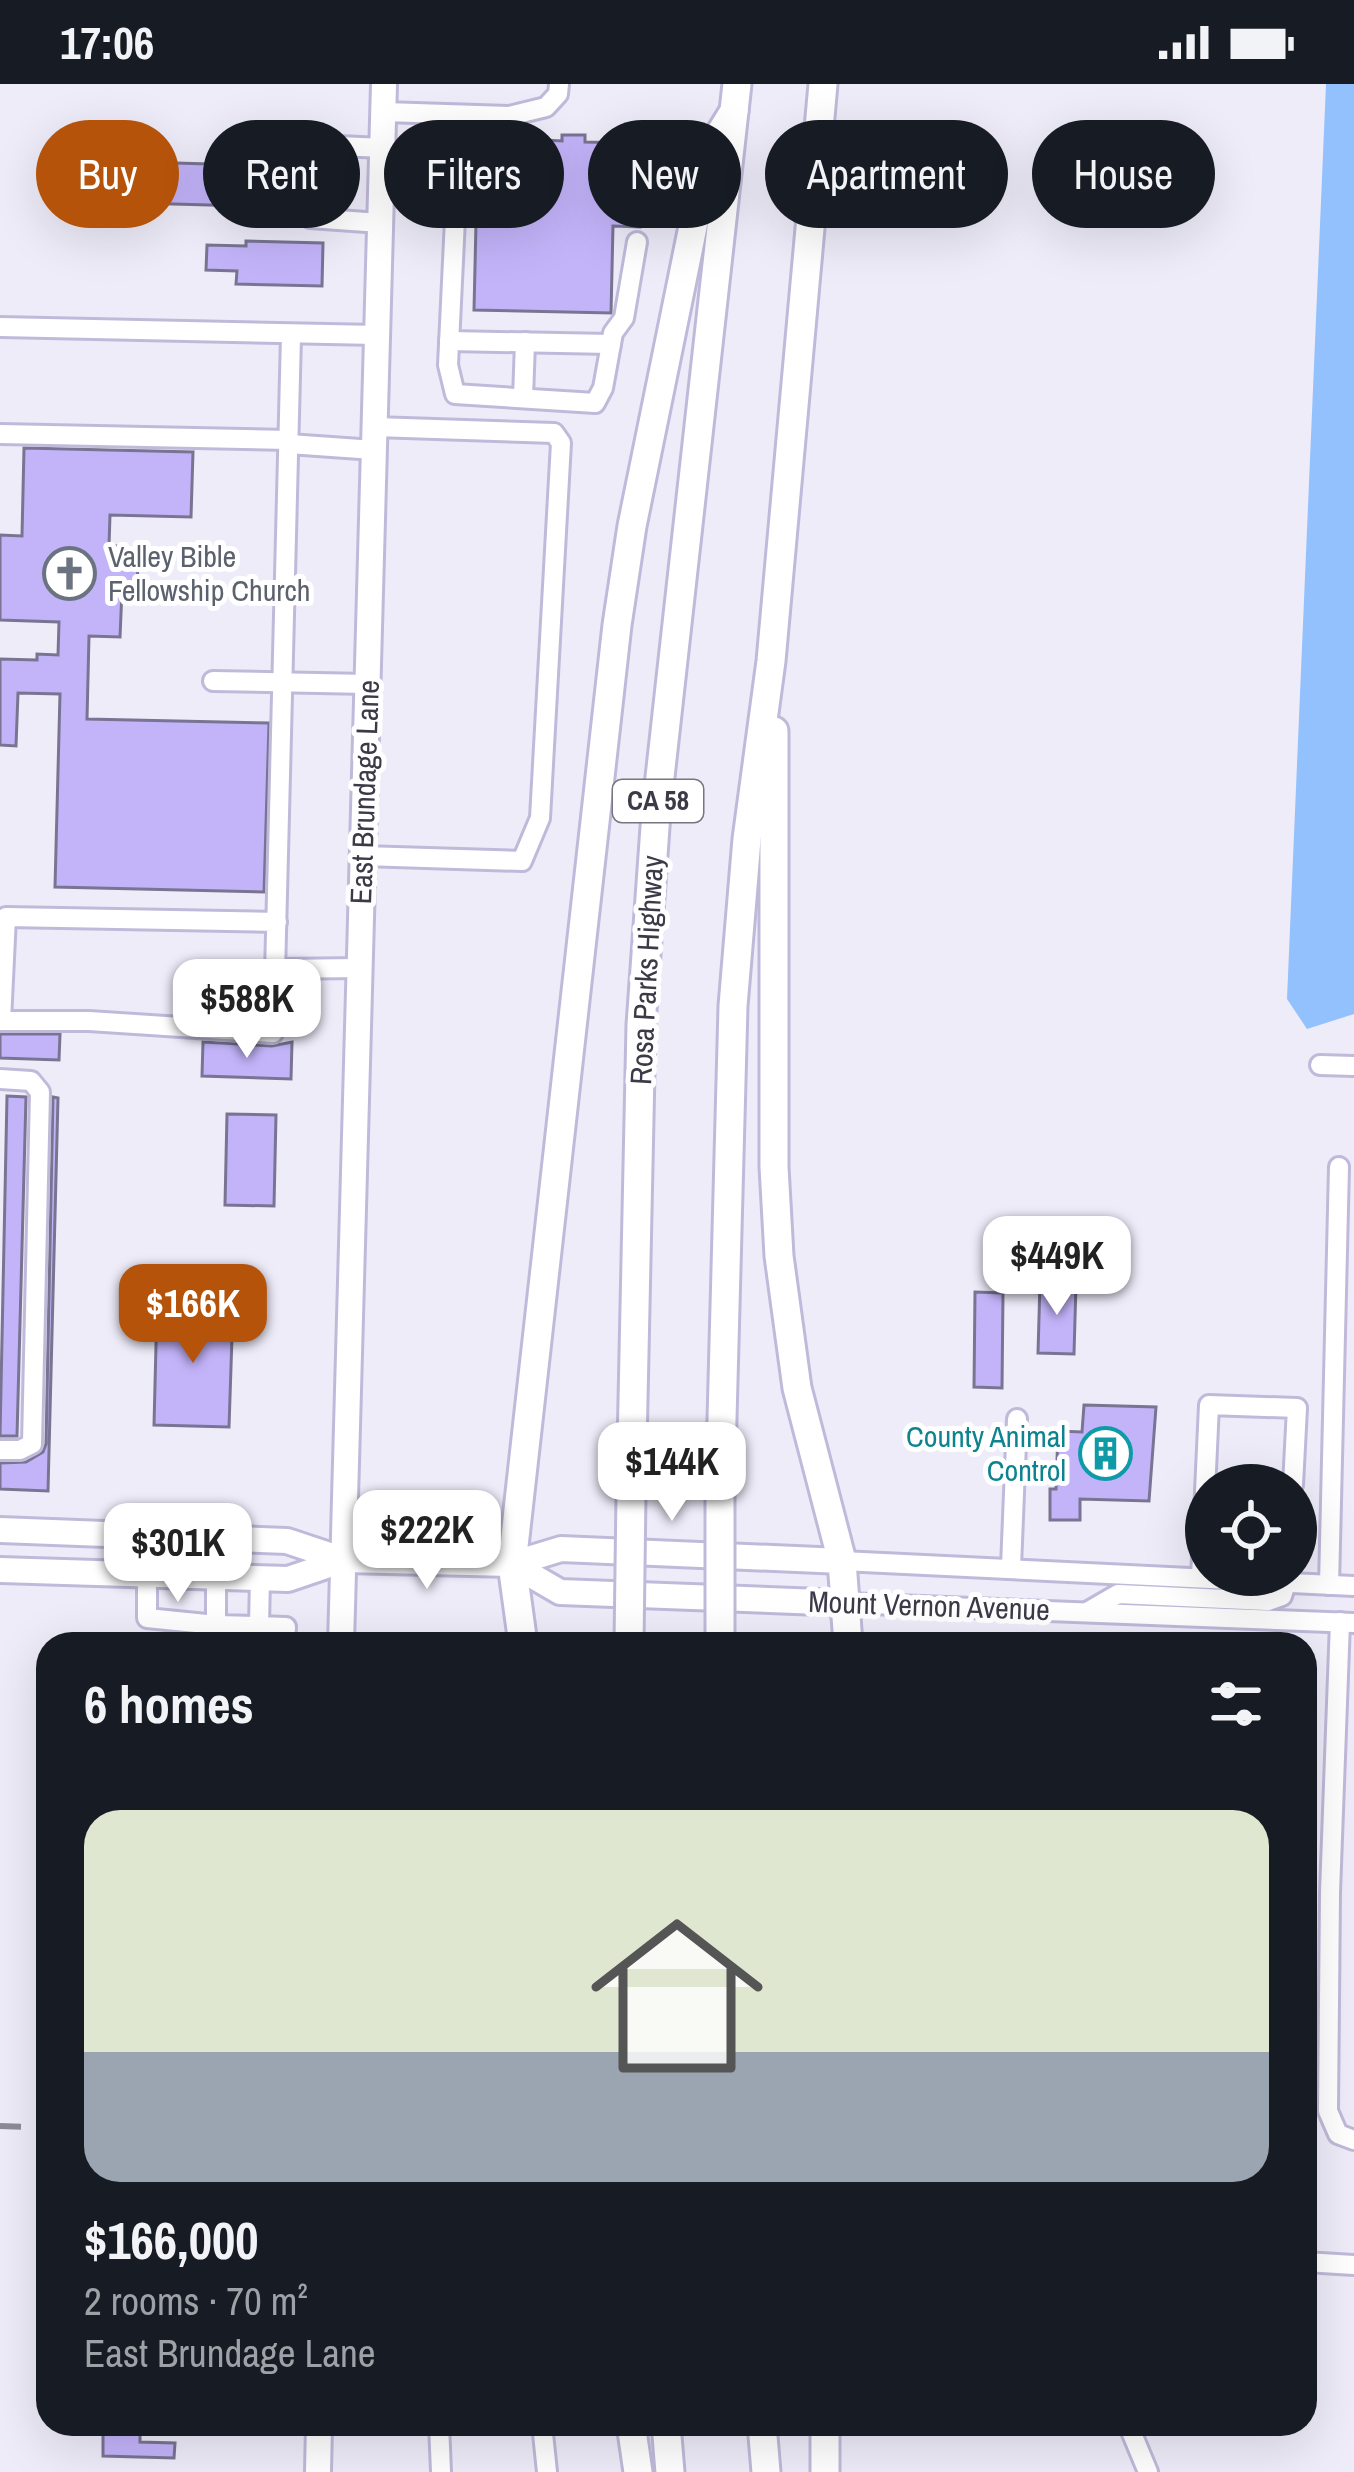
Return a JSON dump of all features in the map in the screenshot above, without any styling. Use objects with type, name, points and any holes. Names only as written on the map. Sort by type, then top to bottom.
[{"type":"highway","points":[[720,1632],[733,1006],[747,839],[771,661],[823,84]]},
{"type":"highway","points":[[521,1632],[512,1564],[620,605],[708,153],[736,98]]},
{"type":"highway","name":"Rosa Parks Highway","points":[[628,1632],[641,1025],[686,516],[736,98]]},
{"type":"highway","points":[[771,661],[776,776],[774,1167],[779,1256],[797,1388],[842,1561],[847,1632]]},
{"type":"highway","points":[[634,2436],[638,2472]]},
{"type":"highway","points":[[667,2436],[670,2472]]},
{"type":"highway","points":[[764,2436],[766,2472]]},
{"type":"highway","points":[[825,2436],[825,2472]]},
{"type":"main road","name":"East Brundage Lane","points":[[341,1632],[384,84]]},
{"type":"main road","name":"Mount Vernon Avenue","points":[[0,1530],[287,1541],[344,1560],[512,1564],[561,1550],[842,1561]]},
{"type":"main road","name":"Mount Vernon Avenue","points":[[0,1570],[287,1579],[344,1560]]},
{"type":"main road","name":"Mount Vernon Avenue","points":[[512,1564],[560,1592],[846,1603]]},
{"type":"main road","points":[[318,2472],[320,2436]]},
{"type":"street","points":[[383,112],[509,116],[546,107],[558,94],[559,84]]},
{"type":"street","points":[[460,115],[448,365],[455,394],[595,403],[603,388],[613,334],[624,318],[638,242]]},
{"type":"street","points":[[380,224],[310,218],[294,209],[296,156],[317,145],[382,148]]},
{"type":"street","points":[[0,327],[377,335]]},
{"type":"street","points":[[277,922],[6,916],[1,1021],[89,1021],[273,1034],[275,969],[277,922],[285,682],[291,336]]},
{"type":"street","points":[[449,340],[611,344]]},
{"type":"street","points":[[523,398],[525,342]]},
{"type":"street","points":[[0,434],[289,442],[554,433],[561,443],[540,818],[522,861],[363,856]]},
{"type":"street","points":[[213,681],[368,684]]},
{"type":"street","points":[[275,969],[359,968]]},
{"type":"street","points":[[1320,1065],[1354,1066]]},
{"type":"street","points":[[0,1078],[31,1081],[40,1092],[32,1444],[20,1450],[0,1450]]},
{"type":"street","points":[[1329,1585],[1339,1168]]},
{"type":"street","points":[[1207,1464],[1209,1405],[1297,1408],[1294,1464]]},
{"type":"street","points":[[1011,1568],[1017,1419]]},
{"type":"street","name":"Mount Vernon Avenue","points":[[842,1561],[1185,1577]]},
{"type":"street","points":[[147,1574],[147,1618],[225,1631],[216,1576]]},
{"type":"street","points":[[258,1632],[260,1578]]},
{"type":"street","name":"Mount Vernon Avenue","points":[[1317,1583],[1354,1586]]},
{"type":"street","points":[[1087,1612],[1118,1594],[1268,1601],[1282,1596]]},
{"type":"street","name":"Mount Vernon Avenue","points":[[846,1603],[1347,1622]]},
{"type":"street","points":[[1347,1622],[1328,2111],[1338,2134],[1354,2140]]},
{"type":"street","points":[[1317,2263],[1354,2265]]},
{"type":"street","points":[[440,2436],[441,2472]]},
{"type":"street","points":[[543,2436],[547,2472]]},
{"type":"street","points":[[1133,2436],[1148,2472]]},
{"type":"water","points":[[1326,84],[1354,84],[1354,1014],[1307,1029],[1287,999]]},
{"type":"building","points":[[564,135],[585,135],[588,228],[613,228],[611,313],[474,310],[476,228],[564,228]]},
{"type":"building","points":[[179,163],[203,164],[203,205],[179,204]]},
{"type":"building","points":[[246,241],[323,243],[322,286],[236,284],[237,271],[206,270],[207,245],[246,246]]},
{"type":"building","points":[[24,448],[193,452],[191,517],[110,515],[109,546],[123,546],[123,558],[138,558],[137,591],[122,590],[120,637],[89,636],[87,719],[269,723],[264,892],[55,887],[60,694],[18,693],[16,746],[0,745],[0,659],[58,655],[59,622],[0,620],[0,535],[22,536]]},
{"type":"building","points":[[0,1034],[60,1034],[59,1060],[0,1058]]},
{"type":"building","points":[[203,1042],[272,1046],[292,1042],[291,1079],[202,1076]]},
{"type":"building","points":[[7,1096],[26,1097],[17,1436],[0,1436]]},
{"type":"building","points":[[53,1097],[58,1098],[48,1491],[0,1489],[0,1463],[26,1462],[43,1452],[46,1444]]},
{"type":"building","points":[[227,1114],[276,1115],[274,1206],[225,1205]]},
{"type":"building","points":[[1040,1283],[1076,1284],[1074,1354],[1038,1353]]},
{"type":"building","points":[[975,1292],[1003,1293],[1002,1388],[974,1387]]},
{"type":"building","points":[[157,1305],[233,1307],[229,1427],[154,1425]]},
{"type":"building","name":"County Animal Control","points":[[1084,1405],[1156,1407],[1149,1501],[1080,1499],[1080,1520],[1050,1520],[1058,1431],[1082,1432]]},
{"type":"building","points":[[103,2436],[175,2443],[174,2458],[103,2456]]},
{"type":"railway","points":[[0,2126],[30,2127]]},
{"type":"place","name":"Valley Bible Fellowship Church","points":[[69,574]]},
{"type":"place","name":"County Animal Control","points":[[1105,1454]]}]
